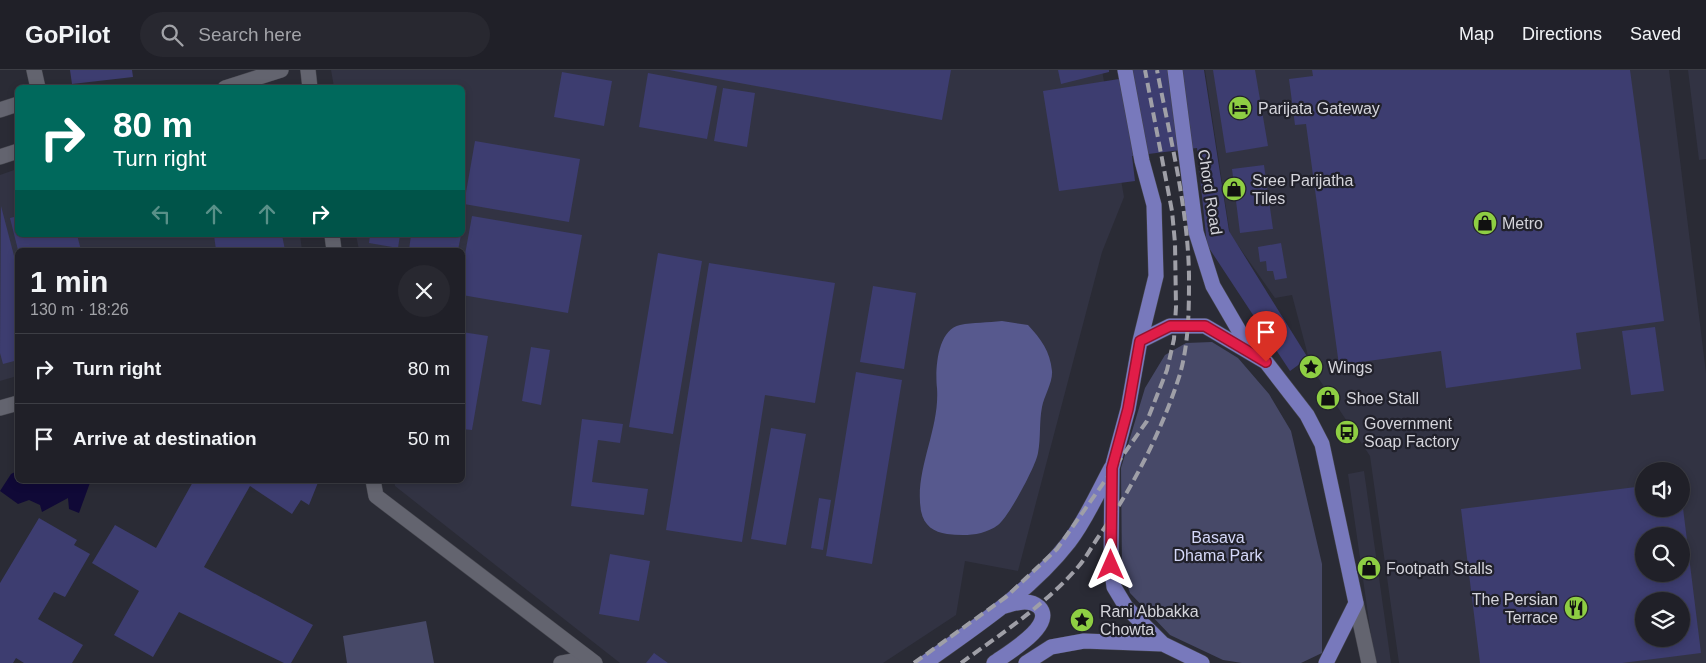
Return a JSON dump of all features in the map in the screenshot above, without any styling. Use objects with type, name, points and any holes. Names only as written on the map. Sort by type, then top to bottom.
[{"type":"main road","points":[[1125,70],[1142,161],[1154,205],[1156,276],[1140,341],[1128,409],[1112,468],[1111,565],[1114,587],[1126,607],[1163,644],[1202,663]]},
{"type":"main road","name":"Chord Road","points":[[1175,70],[1196,232],[1213,286],[1245,341],[1266,362]]},
{"type":"main road","points":[[1140,341],[1170,326],[1205,326],[1266,362],[1307,415],[1322,444],[1356,603],[1326,663]]},
{"type":"main road","points":[[925,663],[1001,608],[1044,570],[1070,541],[1112,468]]},
{"type":"main road","points":[[994,663],[1036,632],[1042,621],[1043,613],[1030,602],[1022,602],[1001,608]]},
{"type":"main road","points":[[1026,663],[1051,647],[1084,641],[1163,644]]},
{"type":"street","points":[[34,70],[37,85]]},
{"type":"street","points":[[234,85],[281,70]]},
{"type":"street","points":[[308,70],[310,85]]},
{"type":"street","points":[[0,110],[15,105]]},
{"type":"street","points":[[0,157],[15,152]]},
{"type":"street","points":[[0,408],[15,404]]},
{"type":"street","points":[[374,483],[376,496],[592,660]]},
{"type":"street","points":[[1356,603],[1369,663]]},
{"type":"street","points":[[561,663],[592,660]]},
{"type":"shaded area","points":[[331,70],[1102,70],[1124,197],[1102,252],[1018,571],[965,561],[956,615],[883,663],[620,663],[395,486],[394,483],[465,483],[465,248],[359,248],[356,237],[465,237],[465,85],[334,85]]},
{"type":"shaded area","points":[[1205,70],[1669,70],[1706,373],[1706,663],[1399,663],[1370,456],[1311,367],[1292,295],[1275,298],[1230,234]]},
{"type":"shaded area","points":[[1688,70],[1706,70],[1706,159],[1699,160]]},
{"type":"shaded area","points":[[15,170],[15,237],[300,237],[302,248],[15,248],[15,377],[0,381],[0,175]]},
{"type":"shaded area","points":[[1002,321],[1028,325],[1041,340],[1051,364],[1052,375],[1042,407],[1038,453],[1021,491],[1008,513],[998,525],[992,529],[973,534],[942,533],[934,530],[924,521],[920,496],[921,480],[937,404],[937,361],[939,352],[946,334],[952,328],[965,324]]},
{"type":"shaded area","name":"Footpath Stalls","points":[[1364,471],[1391,663],[1375,663],[1348,474]]},
{"type":"shaded area","points":[[15,472],[15,483],[90,483],[79,513],[69,509],[68,498],[42,512],[40,505],[29,500],[18,504],[0,491],[11,474]]},
{"type":"green space","name":"Basava Dhama Park","points":[[1212,342],[1238,358],[1269,394],[1291,431],[1322,564],[1322,653],[1301,663],[1242,663],[1223,660],[1170,635],[1130,593],[1122,569],[1121,468],[1145,388],[1165,355],[1186,343]]},
{"type":"green space","points":[[426,621],[434,663],[347,663],[343,636]]},
{"type":"building","points":[[70,70],[132,70],[133,77],[72,84]]},
{"type":"building","points":[[669,70],[951,70],[942,120]]},
{"type":"building","points":[[1058,70],[1109,70],[1109,72],[1061,84]]},
{"type":"building","points":[[1117,70],[1204,70],[1229,231],[1308,358],[1290,371],[1207,245],[1197,148],[1132,156],[1135,181],[1059,191],[1043,91],[1119,79]]},
{"type":"building","name":"Parijata Gateway","points":[[1213,70],[1255,70],[1268,146],[1226,153]]},
{"type":"building","name":"Metro","points":[[1312,70],[1630,70],[1664,321],[1576,333],[1581,369],[1446,388],[1441,351],[1339,365],[1306,124],[1295,125],[1289,79],[1313,76]]},
{"type":"building","points":[[562,72],[612,81],[604,126],[554,117]]},
{"type":"building","points":[[648,73],[717,86],[707,139],[639,127]]},
{"type":"building","points":[[723,88],[755,93],[747,147],[714,141]]},
{"type":"building","points":[[475,141],[580,159],[569,222],[465,204]]},
{"type":"building","points":[[1264,165],[1273,229],[1240,233],[1232,169]]},
{"type":"building","points":[[1,206],[15,260],[15,361],[3,364],[0,353]]},
{"type":"building","points":[[472,216],[582,235],[568,313],[465,296],[465,254]]},
{"type":"building","points":[[15,217],[15,237],[78,237],[80,248],[18,248],[10,218]]},
{"type":"building","points":[[214,237],[282,237],[285,248],[216,248]]},
{"type":"building","points":[[370,237],[400,237],[398,248],[369,243]]},
{"type":"building","points":[[411,237],[461,237],[458,248],[409,248]]},
{"type":"building","points":[[1281,243],[1287,278],[1275,280],[1273,271],[1267,271],[1266,261],[1260,262],[1258,247]]},
{"type":"building","points":[[658,253],[702,261],[673,434],[629,427]]},
{"type":"building","points":[[709,263],[835,283],[815,403],[765,395],[742,542],[666,530]]},
{"type":"building","points":[[873,286],[916,293],[904,369],[860,362]]},
{"type":"building","points":[[1655,327],[1664,391],[1631,395],[1622,331]]},
{"type":"building","points":[[465,332],[488,336],[472,430],[465,429]]},
{"type":"building","points":[[531,347],[550,350],[541,405],[522,401]]},
{"type":"building","points":[[856,372],[902,380],[872,564],[826,556]]},
{"type":"building","points":[[582,419],[623,424],[620,443],[598,440],[592,482],[648,489],[644,515],[571,506]]},
{"type":"building","points":[[771,428],[806,434],[786,545],[751,539]]},
{"type":"building","points":[[192,483],[318,483],[309,505],[301,500],[292,514],[250,486],[204,567],[313,625],[291,663],[284,663],[179,612],[153,657],[114,635],[139,591],[92,563],[115,525],[156,548]]},
{"type":"building","points":[[1635,487],[1635,517],[1684,517],[1685,527],[1635,527],[1635,582],[1690,582],[1690,564],[1701,653],[1622,663],[1480,663],[1461,509]]},
{"type":"building","points":[[819,498],[831,500],[823,550],[811,548]]},
{"type":"building","points":[[39,518],[77,540],[74,545],[90,554],[65,597],[54,592],[38,619],[83,645],[72,663],[24,663],[16,658],[13,663],[0,663],[0,583]]},
{"type":"building","points":[[610,554],[650,561],[639,621],[599,614]]},
{"type":"building","points":[[654,653],[668,663],[646,663]]},
{"type":"railway","points":[[914,663],[1006,597],[1057,549],[1147,421],[1167,370],[1174,339],[1176,307],[1175,243],[1172,211],[1145,70]]},
{"type":"railway","points":[[961,663],[1037,606],[1065,581],[1081,563],[1112,517],[1146,458],[1165,416],[1180,374],[1188,325],[1188,250],[1178,173],[1157,70]]},
{"type":"place","name":"Parijata Gateway","points":[[1240,108]]},
{"type":"place","name":"Sree Parijatha Tiles","points":[[1234,189]]},
{"type":"place","name":"Metro","points":[[1485,223]]},
{"type":"place","name":"Wings","points":[[1311,367]]},
{"type":"place","name":"Shoe Stall","points":[[1328,398]]},
{"type":"place","name":"Government Soap Factory","points":[[1347,432]]},
{"type":"place","name":"Footpath Stalls","points":[[1369,568]]},
{"type":"place","name":"The Persian Terrace","points":[[1576,608]]},
{"type":"place","name":"Rani Abbakka Chowta","points":[[1082,620]]},
{"type":"route","points":[[1111,565],[1112,468],[1128,409],[1140,341],[1170,326],[1205,326],[1266,362]]}]
